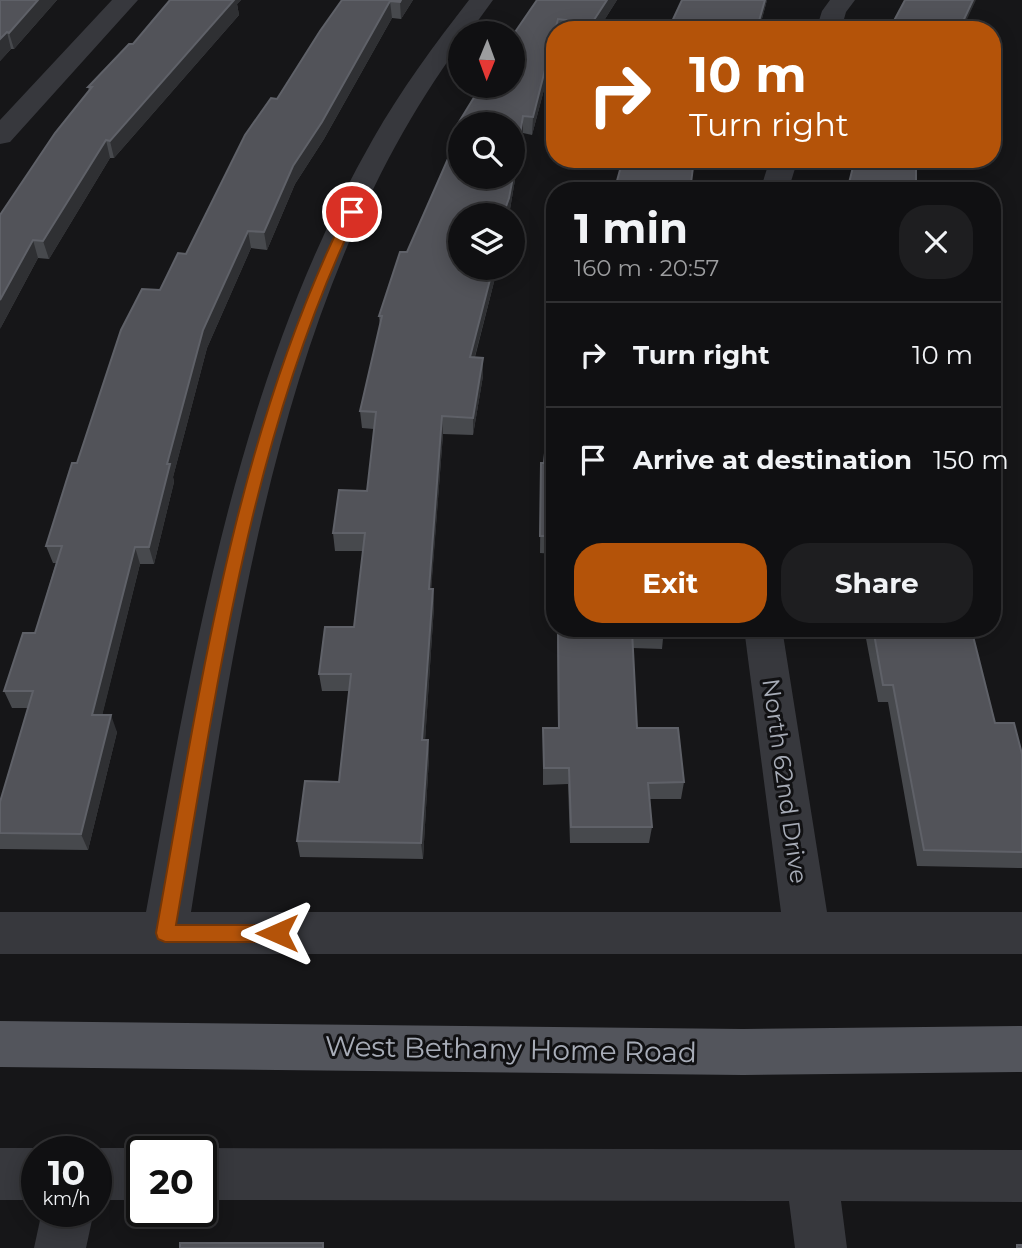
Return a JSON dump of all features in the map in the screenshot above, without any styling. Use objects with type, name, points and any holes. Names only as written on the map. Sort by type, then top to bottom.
[{"type":"main road","name":"West Bethany Home Road","points":[[0,1044],[743,1052],[1022,1049]]},
{"type":"street","points":[[0,136],[94,30],[126,0]]},
{"type":"street","points":[[165,933],[222,617],[264,440],[291,359],[329,259],[375,164],[427,74],[481,0]]},
{"type":"street","points":[[831,21],[834,11],[843,0]]},
{"type":"street","name":"North 62nd Drive","points":[[764,637],[807,933]]},
{"type":"street","points":[[0,933],[1022,933]]},
{"type":"street","points":[[0,1174],[21,1174]]},
{"type":"street","points":[[217,1174],[1022,1176]]},
{"type":"street","points":[[812,1175],[821,1248]]},
{"type":"street","points":[[60,1248],[65,1227]]},
{"type":"building","points":[[0,0],[38,0],[9,33],[0,39]]},
{"type":"building","points":[[170,0],[234,0],[110,141],[106,140],[43,241],[33,240],[0,300],[0,215],[55,133],[92,87],[88,87],[129,44],[133,44]]},
{"type":"building","points":[[342,0],[401,0],[390,1],[322,122],[293,166],[264,232],[248,231],[203,330],[167,464],[170,464],[149,547],[135,547],[92,715],[111,715],[81,834],[0,833],[0,802],[33,691],[4,691],[23,633],[35,633],[62,546],[46,546],[72,463],[77,463],[121,330],[142,289],[160,290],[178,253],[186,254],[245,135],[271,98],[277,99]]},
{"type":"building","points":[[537,0],[607,0],[593,21],[546,21],[546,66],[533,117],[525,116],[525,112],[465,112],[474,98],[525,98],[525,21],[523,21]]},
{"type":"building","points":[[682,0],[765,0],[759,21],[672,21]]},
{"type":"building","points":[[905,0],[973,0],[963,21],[894,21]]},
{"type":"building","points":[[448,159],[448,189],[511,189],[507,203],[448,203],[448,280],[490,280],[470,357],[483,358],[473,418],[442,416],[429,589],[433,589],[422,740],[428,740],[421,843],[297,841],[305,781],[339,782],[351,674],[319,674],[325,627],[354,627],[365,533],[333,533],[339,490],[367,491],[376,412],[360,411],[382,316],[379,316],[400,252],[407,252]]},
{"type":"building","points":[[621,168],[693,168],[691,182],[617,182]]},
{"type":"building","points":[[853,168],[916,168],[916,182],[849,182]]},
{"type":"building","points":[[546,443],[546,536],[540,536],[541,463],[544,463]]},
{"type":"building","points":[[558,637],[632,637],[637,728],[678,728],[684,782],[648,783],[652,827],[571,827],[569,768],[544,768],[543,728],[559,728]]},
{"type":"building","points":[[875,637],[973,637],[995,723],[1014,723],[1022,754],[1022,852],[924,850],[893,685],[883,685]]},
{"type":"building","points":[[180,1243],[323,1243],[323,1248],[180,1248]]},
{"type":"route","points":[[277,933],[165,933],[222,617],[264,440],[295,347],[329,259],[352,212]]}]
